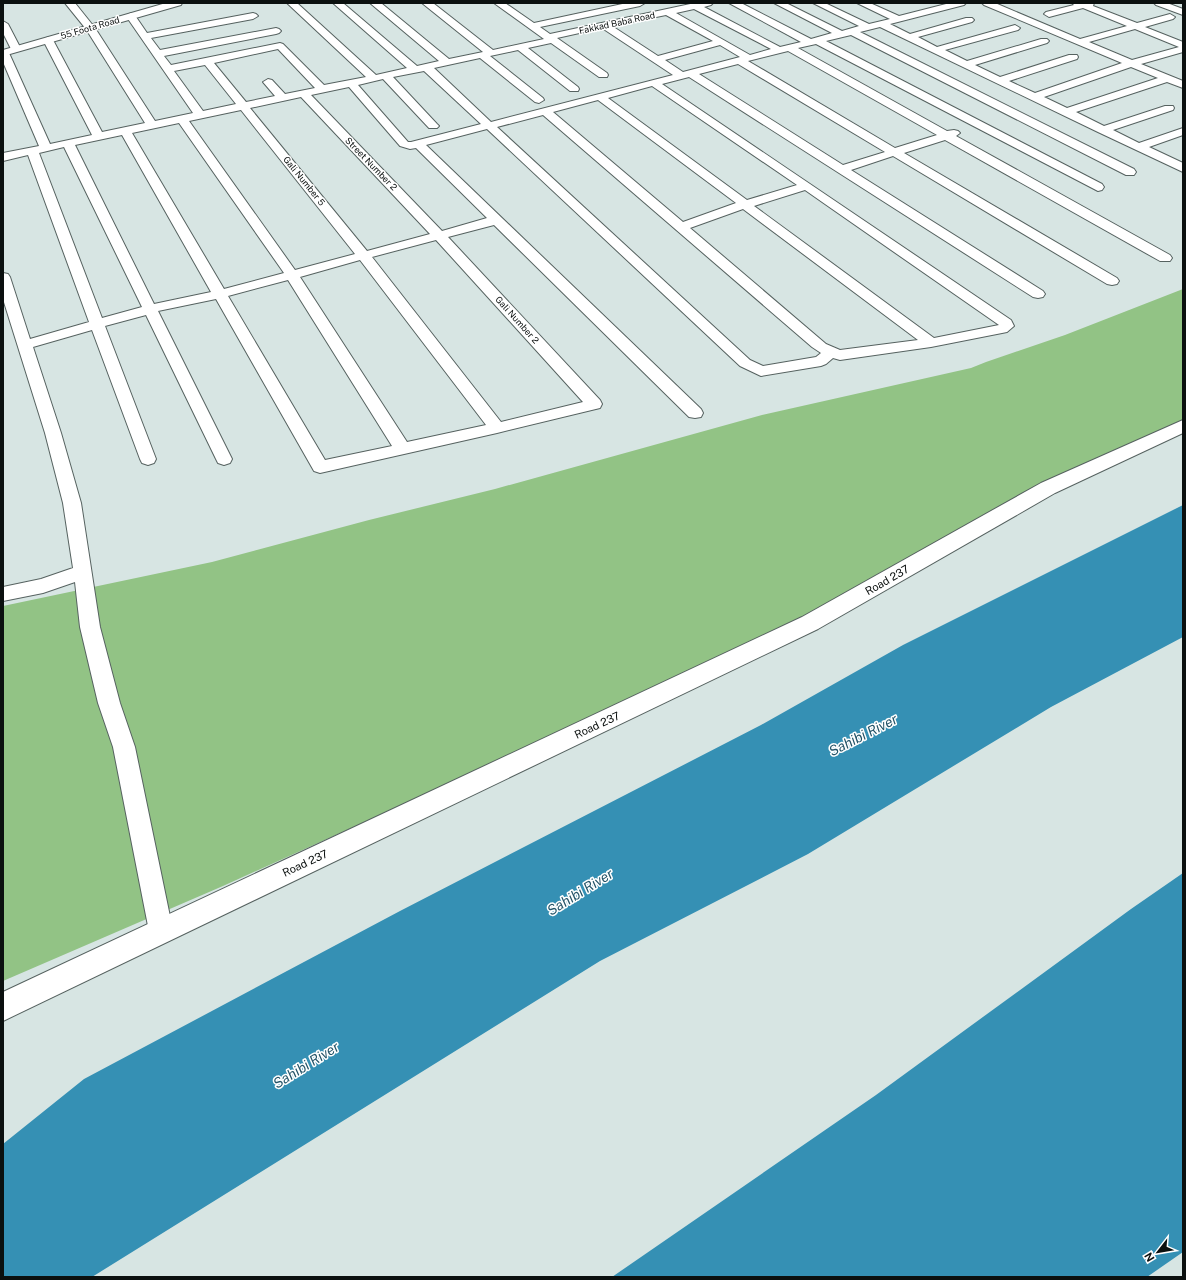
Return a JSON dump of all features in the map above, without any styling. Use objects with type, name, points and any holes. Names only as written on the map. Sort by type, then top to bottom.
[{"type":"street","points":[[70,3],[90,28],[152,125]]},
{"type":"street","name":"55 Foota Road","points":[[4,53],[177,3]]},
{"type":"street","points":[[292,3],[380,77],[433,126]]},
{"type":"street","points":[[338,3],[414,69]]},
{"type":"street","points":[[375,3],[446,62]]},
{"type":"street","points":[[427,3],[823,350],[830,353],[840,354],[931,343],[1002,329],[1007,326],[1006,323],[653,82]]},
{"type":"street","points":[[532,26],[619,5],[640,3]]},
{"type":"street","name":"Fakkad Baba Road","points":[[3,157],[486,54],[708,3]]},
{"type":"street","points":[[734,3],[815,38],[1098,187]]},
{"type":"street","points":[[779,3],[846,33],[1130,172]]},
{"type":"street","points":[[818,3],[868,27]]},
{"type":"street","points":[[862,3],[898,19]]},
{"type":"street","points":[[351,83],[404,144],[410,146],[490,126],[542,105],[599,96],[784,49],[815,38],[846,33],[961,3]]},
{"type":"street","points":[[987,3],[1183,85]]},
{"type":"street","points":[[1049,14],[1080,4],[1093,3]]},
{"type":"street","points":[[1159,3],[1183,12]]},
{"type":"street","points":[[502,5],[520,4]]},
{"type":"street","points":[[1080,4],[1183,45]]},
{"type":"street","points":[[502,5],[603,75]]},
{"type":"street","points":[[619,5],[640,18]]},
{"type":"street","points":[[696,6],[784,49],[946,136],[1165,258]]},
{"type":"street","points":[[875,9],[888,6]]},
{"type":"street","points":[[668,12],[721,42],[744,59],[894,153],[1112,281]]},
{"type":"street","points":[[519,17],[534,14]]},
{"type":"street","points":[[131,16],[200,115]]},
{"type":"street","points":[[144,36],[253,16]]},
{"type":"street","points":[[1079,42],[1170,17]]},
{"type":"street","points":[[909,37],[969,20]]},
{"type":"street","points":[[3,24],[16,49]]},
{"type":"street","points":[[882,24],[1183,168]]},
{"type":"street","points":[[605,26],[657,59],[686,74],[842,169],[1038,294]]},
{"type":"street","points":[[936,50],[1015,28]]},
{"type":"street","points":[[157,54],[276,30]]},
{"type":"street","points":[[48,40],[99,137]]},
{"type":"street","points":[[967,64],[1044,41]]},
{"type":"street","points":[[657,59],[721,42]]},
{"type":"street","points":[[168,69],[280,46],[322,89]]},
{"type":"street","points":[[520,46],[574,89]]},
{"type":"street","points":[[1034,97],[1130,64],[1183,49]]},
{"type":"street","points":[[4,53],[46,148]]},
{"type":"street","points":[[246,53],[254,61]]},
{"type":"street","points":[[1000,80],[1073,58]]},
{"type":"street","name":"Gali Number 5","points":[[207,61],[364,256],[497,428]]},
{"type":"street","points":[[426,67],[745,363],[761,371],[821,361],[830,353]]},
{"type":"street","points":[[1066,112],[1167,79]]},
{"type":"street","points":[[268,82],[282,97]]},
{"type":"street","name":"Street Number 2","points":[[303,93],[440,235]]},
{"type":"street","points":[[599,96],[931,343]]},
{"type":"street","points":[[1102,130],[1169,108]]},
{"type":"street","points":[[842,169],[1014,114]]},
{"type":"street","points":[[182,119],[292,275],[402,448]]},
{"type":"street","points":[[125,131],[320,467],[497,428]]},
{"type":"street","points":[[1138,147],[1183,131]]},
{"type":"street","points":[[68,143],[224,459]]},
{"type":"street","points":[[418,144],[695,414]]},
{"type":"street","points":[[32,151],[148,459]]},
{"type":"street","points":[[681,227],[746,204],[807,186]]},
{"type":"street","points":[[24,345],[150,309],[220,294],[496,220]]},
{"type":"street","name":"Gali Number 2","points":[[440,235],[594,404],[497,428]]},
{"type":"street","points":[[3,277],[53,433],[72,503],[90,627],[109,704],[124,747],[161,931]]},
{"type":"street","name":"Road 237","points":[[3,1007],[810,624],[1048,488],[1160,438],[1183,426]]},
{"type":"street","points":[[3,594],[43,586],[83,572]]},
{"type":"green space","points":[[1183,289],[1183,421],[827,609],[625,704],[223,886],[3,981],[3,606],[212,562],[369,520],[495,489],[762,415],[971,368],[1065,335]]},
{"type":"water","name":"Sahibi River","points":[[1183,505],[1183,637],[1051,707],[808,854],[600,961],[92,1277],[3,1277],[3,1144],[84,1079],[400,911],[761,725],[903,645]]},
{"type":"water","points":[[1183,873],[1183,1252],[1147,1277],[612,1277],[876,1095],[1131,909]]}]
